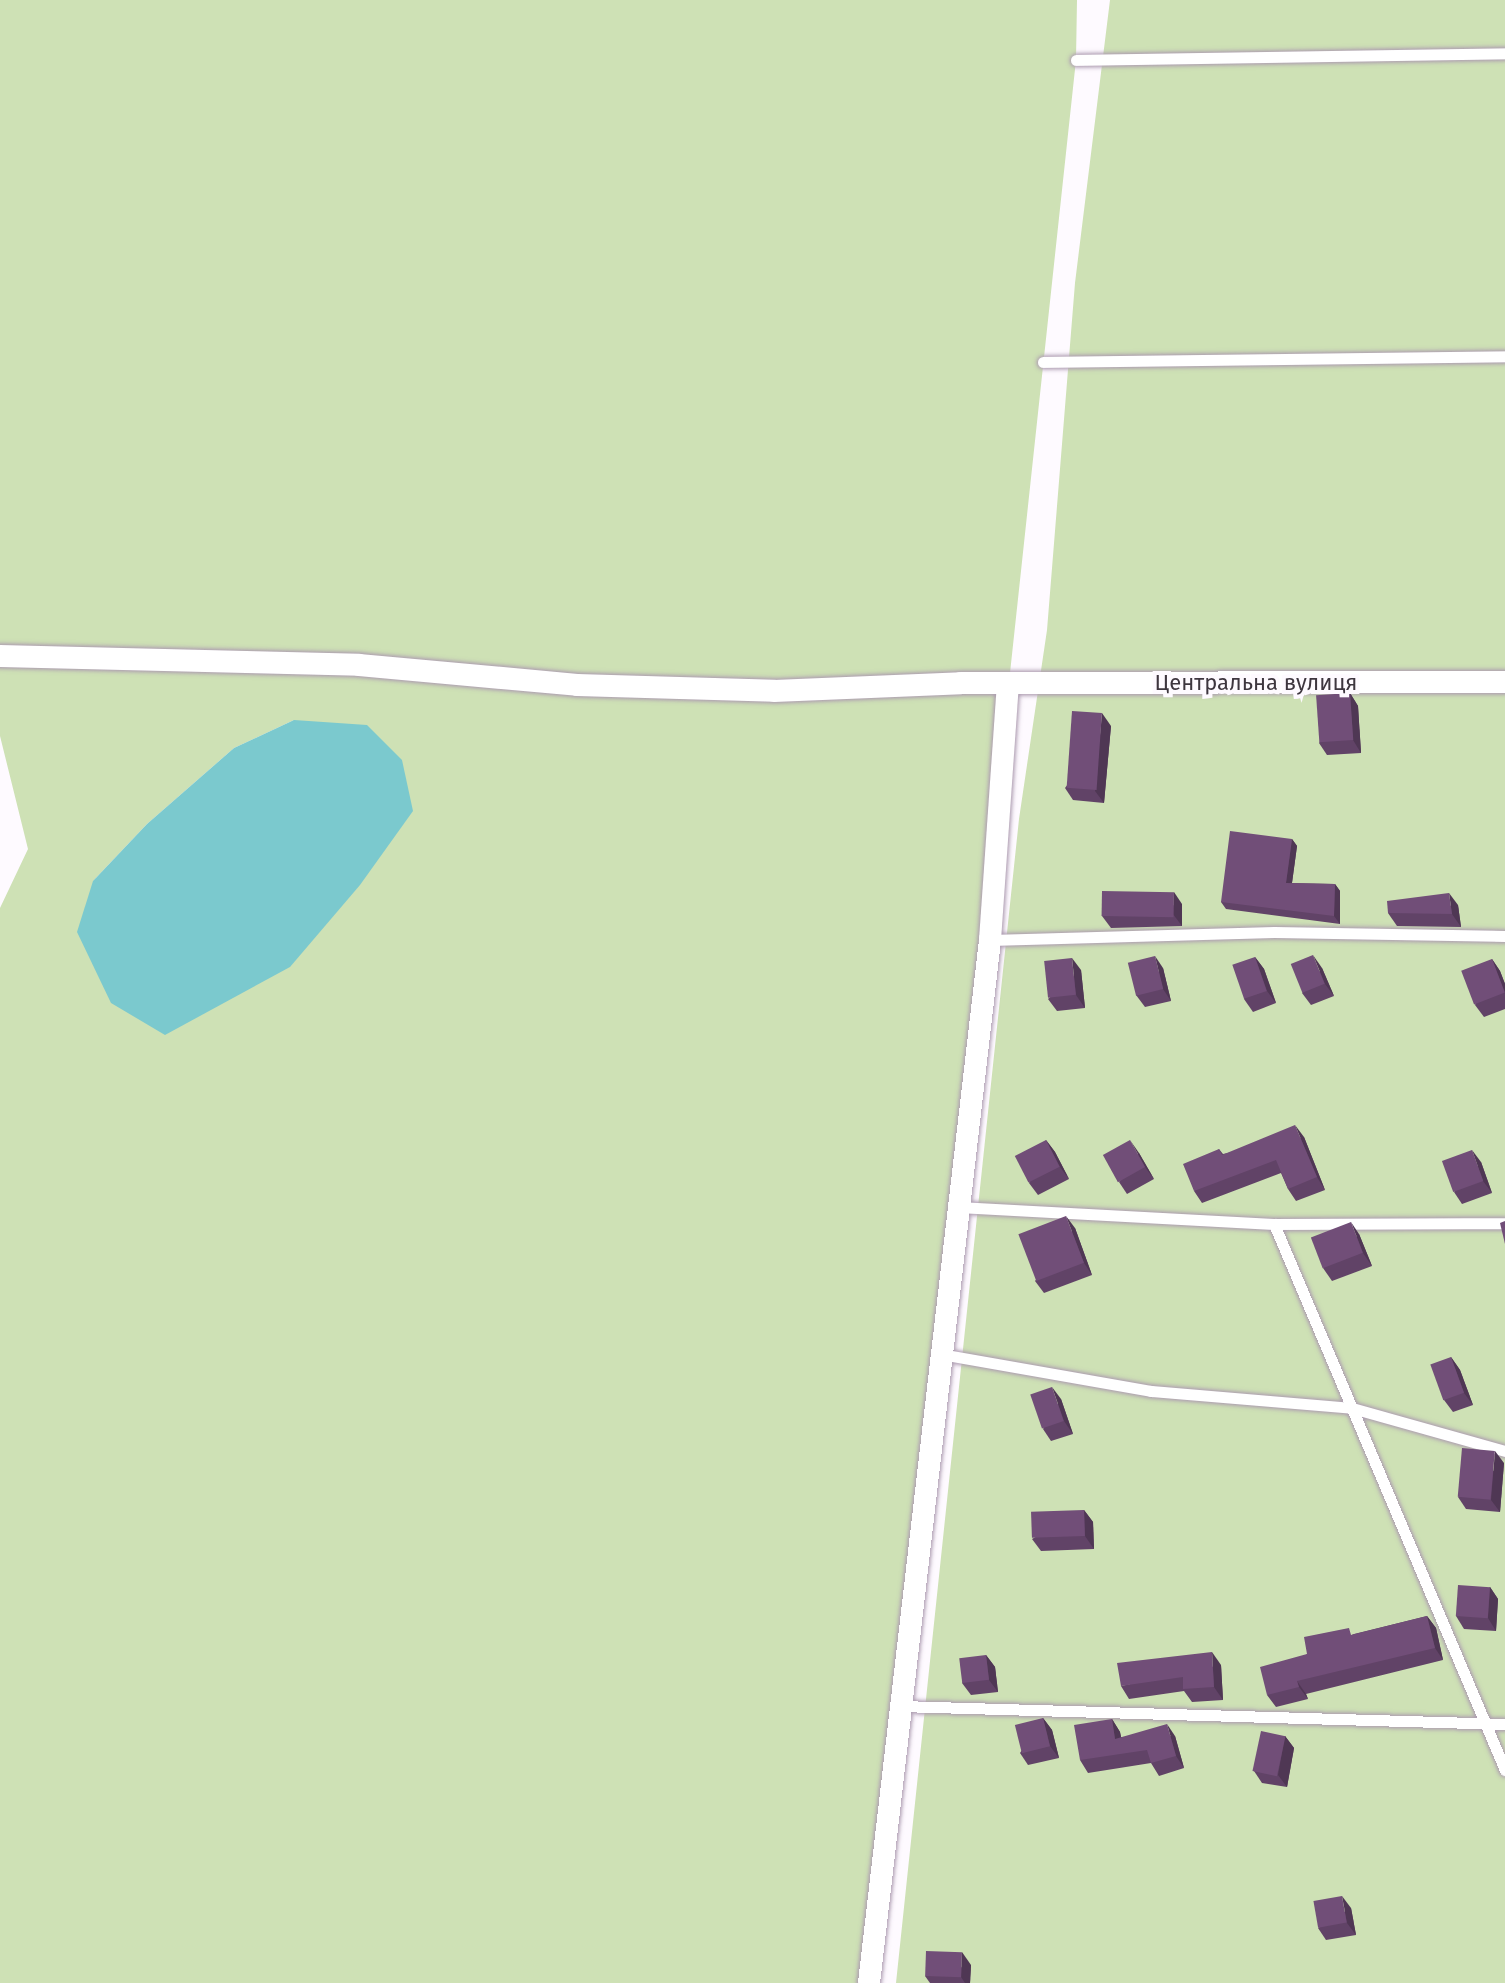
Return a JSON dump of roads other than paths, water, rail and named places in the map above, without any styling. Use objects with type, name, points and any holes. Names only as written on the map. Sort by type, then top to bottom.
[{"type":"street","name":"Центральна вулиця","points":[[0,656],[359,665],[577,685],[744,690],[1008,684],[1505,682]]},
{"type":"street","points":[[869,1983],[990,940],[1008,684]]},
{"type":"lane","points":[[1076,60],[1505,53]]},
{"type":"lane","points":[[1043,362],[1505,356]]},
{"type":"lane","points":[[990,940],[1274,932],[1505,936]]},
{"type":"lane","points":[[957,1207],[1274,1224],[1505,1223]]},
{"type":"lane","points":[[1274,1224],[1505,1770]]},
{"type":"lane","points":[[941,1354],[1151,1391],[1352,1408],[1505,1451]]},
{"type":"lane","points":[[900,1706],[1505,1724]]},
{"type":"water","points":[[294,720],[367,725],[402,760],[413,811],[360,885],[290,967],[165,1035],[111,1003],[77,932],[93,881],[147,824],[234,748]]}]
